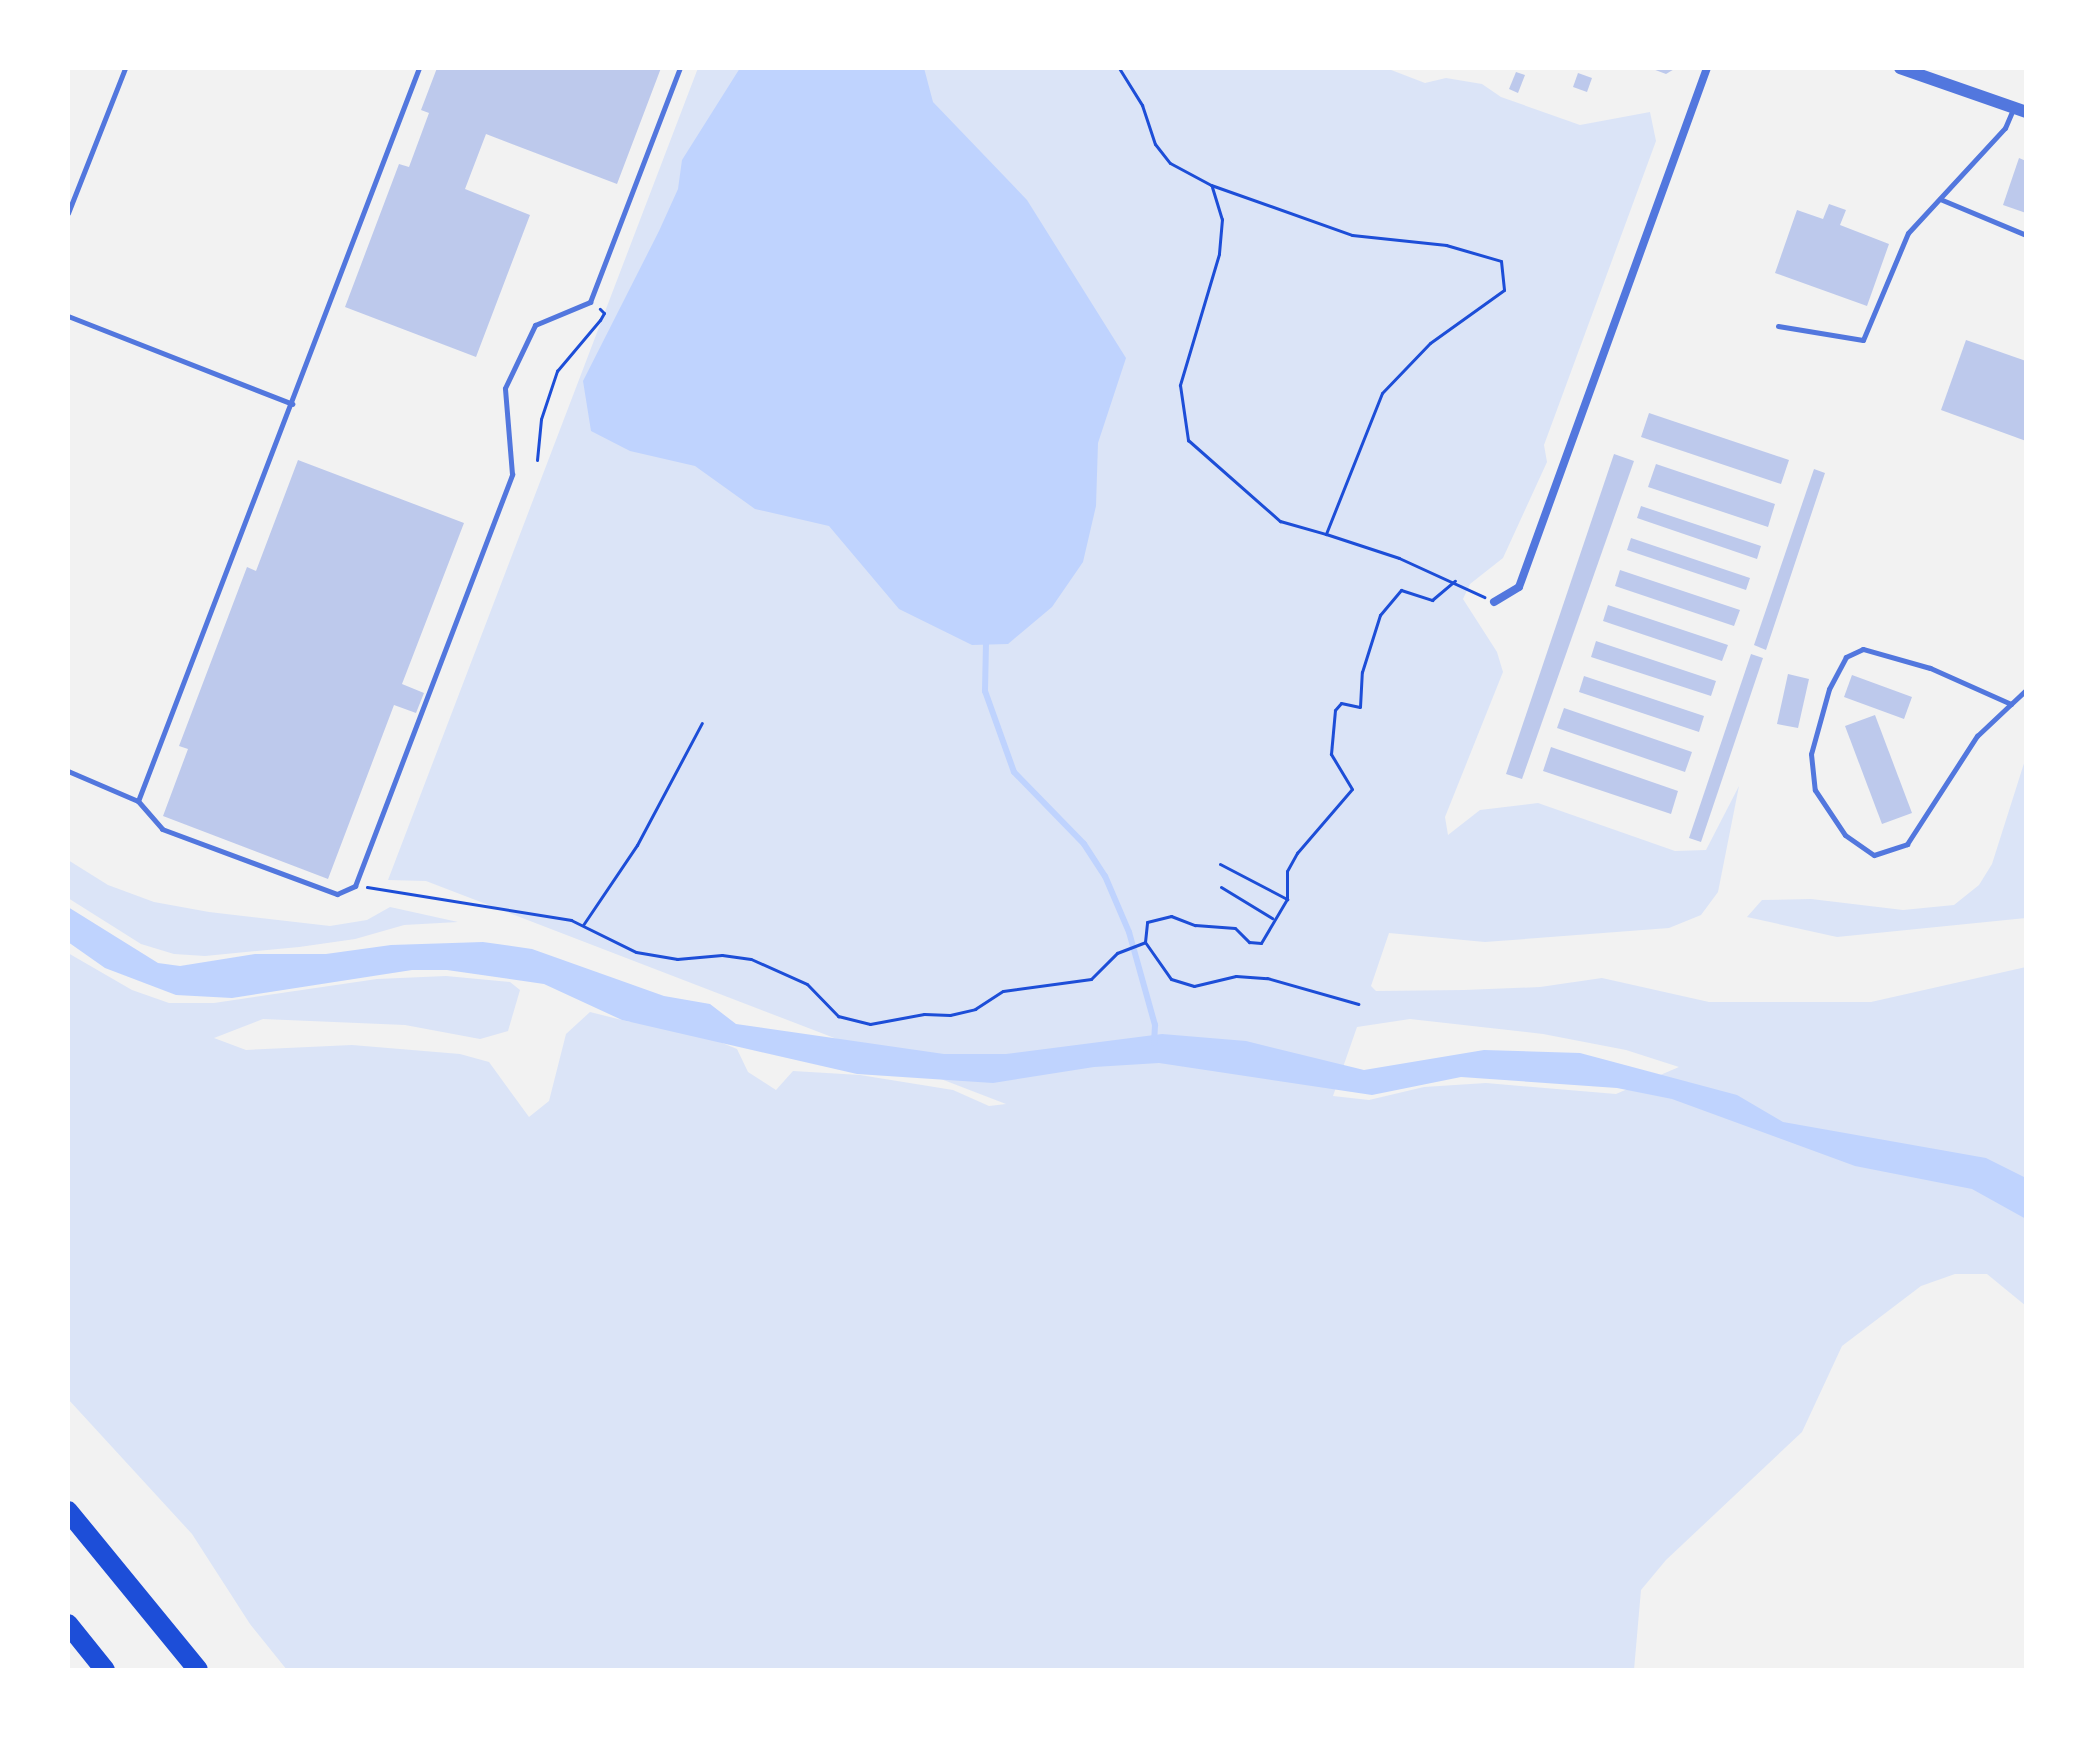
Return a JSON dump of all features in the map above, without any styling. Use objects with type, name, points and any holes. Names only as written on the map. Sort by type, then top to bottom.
[{"type":"highway","points":[[68,1511],[198,1670]]},
{"type":"highway","points":[[68,1624],[105,1670]]},
{"type":"street","points":[[1494,602],[1519,587],[1707,68]]},
{"type":"street","points":[[1900,68],[2020,110]]},
{"type":"lane","points":[[68,213],[125,68]]},
{"type":"lane","points":[[138,801],[419,68]]},
{"type":"lane","points":[[68,771],[138,801],[162,829],[337,894],[355,886],[512,474],[505,388],[535,325],[590,302],[680,68]]},
{"type":"lane","points":[[1778,326],[1863,340],[1908,233],[2020,110]]},
{"type":"lane","points":[[1940,199],[2026,235]]},
{"type":"lane","points":[[68,316],[292,404]]},
{"type":"lane","points":[[2011,704],[1930,668],[1863,649],[1846,657],[1818,723],[1811,754],[1815,790],[1845,835],[1874,855],[1907,844],[1977,736],[2026,690]]},
{"type":"path","points":[[1119,68],[1142,105],[1155,144],[1170,163],[1211,185],[1352,235],[1446,245],[1501,261],[1504,290],[1430,343],[1382,393],[1326,534]]},
{"type":"path","points":[[1211,185],[1221,231],[1203,314],[1180,385],[1188,440],[1280,521],[1326,534],[1455,581],[1494,602]]},
{"type":"path","points":[[537,460],[541,419],[557,371],[604,313],[590,302]]},
{"type":"path","points":[[1358,1004],[1267,978],[1236,976],[1194,986],[1171,979],[1145,942],[1147,922],[1171,916],[1195,925],[1235,928],[1249,942],[1261,943],[1272,918],[1287,899],[1287,871],[1297,853],[1352,789],[1331,754],[1335,710],[1341,703],[1360,707],[1362,672],[1380,615],[1401,590],[1432,600],[1455,581]]},
{"type":"path","points":[[583,925],[637,845],[702,723]]},
{"type":"path","points":[[1220,864],[1287,899]]},
{"type":"path","points":[[355,886],[583,925],[636,952],[677,959],[722,955],[751,959],[807,984],[838,1016],[870,1024],[924,1014],[950,1015],[975,1009],[1003,991],[1091,979],[1117,953],[1145,942]]},
{"type":"path","points":[[1221,887],[1272,918]]},
{"type":"shaded area","points":[[698,68],[1386,68],[1425,83],[1446,78],[1482,84],[1501,97],[1580,125],[1650,112],[1656,141],[1544,445],[1547,462],[1503,558],[1470,584],[1463,599],[1497,652],[1503,672],[1445,817],[1448,835],[1480,810],[1538,803],[1675,851],[1706,850],[1739,786],[1718,892],[1701,915],[1669,928],[1485,942],[1389,933],[1371,986],[1376,991],[1464,990],[1540,987],[1602,978],[1709,1002],[1871,1002],[2026,967],[2026,1306],[1987,1274],[1955,1274],[1921,1286],[1842,1346],[1802,1432],[1666,1560],[1641,1590],[1634,1670],[287,1670],[250,1624],[192,1534],[68,1399],[68,953],[132,990],[169,1003],[214,1003],[377,979],[446,976],[510,982],[520,990],[508,1031],[480,1039],[405,1025],[263,1019],[214,1038],[246,1050],[352,1045],[460,1054],[489,1062],[529,1117],[549,1101],[566,1034],[590,1012],[630,1022],[661,1018],[737,1049],[748,1072],[776,1090],[793,1071],[860,1075],[953,1090],[989,1106],[1006,1104],[426,881],[388,880]],"holes":[[[1410,1019],[1543,1034],[1626,1050],[1679,1067],[1616,1094],[1486,1083],[1424,1087],[1369,1100],[1333,1096],[1357,1027]]]},
{"type":"shaded area","points":[[2026,757],[2026,918],[1837,937],[1747,917],[1762,900],[1811,899],[1903,910],[1954,905],[1979,885],[1992,864]]},
{"type":"shaded area","points":[[68,860],[108,885],[154,902],[209,912],[330,926],[367,920],[390,907],[458,922],[404,925],[355,939],[299,947],[205,956],[174,954],[141,944],[68,898]]},
{"type":"water","points":[[740,68],[924,68],[933,102],[1027,200],[1126,358],[1098,443],[1096,506],[1083,562],[1052,607],[1008,644],[972,645],[899,609],[829,526],[755,509],[695,466],[630,451],[591,431],[583,381],[678,189],[682,160]]},
{"type":"water","points":[[68,907],[158,963],[180,966],[255,954],[326,954],[391,945],[483,942],[532,949],[664,996],[710,1004],[736,1024],[944,1054],[1006,1054],[1162,1034],[1246,1041],[1364,1070],[1484,1050],[1580,1053],[1737,1095],[1783,1122],[1986,1158],[2026,1178],[2026,1219],[1972,1189],[1855,1166],[1672,1099],[1617,1088],[1461,1077],[1372,1095],[1159,1063],[1094,1067],[993,1083],[857,1074],[622,1020],[544,984],[447,970],[412,970],[232,998],[176,995],[105,968],[68,942]]},
{"type":"building","points":[[437,68],[661,68],[617,184],[486,134],[465,189],[530,215],[476,357],[345,307],[399,164],[409,167],[429,113],[421,110]]},
{"type":"building","points":[[1650,68],[1676,68],[1666,74]]},
{"type":"building","points":[[1516,72],[1525,75],[1518,93],[1509,89]]},
{"type":"building","points":[[1578,73],[1592,78],[1587,92],[1573,87]]},
{"type":"building","points":[[2019,158],[2026,161],[2026,213],[2003,205]]},
{"type":"building","points":[[1829,204],[1846,210],[1840,225],[1889,244],[1867,306],[1775,273],[1797,210],[1823,219]]},
{"type":"building","points":[[1966,340],[2026,361],[2026,441],[1941,410]]},
{"type":"building","points":[[1649,413],[1789,460],[1781,484],[1641,437]]},
{"type":"building","points":[[1614,454],[1634,461],[1522,779],[1506,774]]},
{"type":"building","points":[[298,460],[464,523],[402,684],[424,693],[416,713],[394,705],[328,879],[163,816],[188,749],[179,746],[247,567],[256,571]]},
{"type":"building","points":[[1656,464],[1775,504],[1768,527],[1648,487]]},
{"type":"building","points":[[1814,469],[1825,473],[1766,650],[1754,645]]},
{"type":"building","points":[[1641,506],[1761,546],[1757,559],[1637,518]]},
{"type":"building","points":[[1631,538],[1750,578],[1746,590],[1627,550]]},
{"type":"building","points":[[1620,570],[1740,610],[1734,626],[1615,586]]},
{"type":"building","points":[[1608,605],[1728,645],[1722,661],[1603,621]]},
{"type":"building","points":[[1596,641],[1716,681],[1711,696],[1591,657]]},
{"type":"building","points":[[1751,654],[1763,658],[1701,842],[1689,838]]},
{"type":"building","points":[[1788,674],[1809,679],[1798,728],[1777,724]]},
{"type":"building","points":[[1852,675],[1912,697],[1904,719],[1844,697]]},
{"type":"building","points":[[1584,676],[1704,716],[1699,732],[1579,692]]},
{"type":"building","points":[[1564,708],[1692,752],[1685,772],[1557,728]]},
{"type":"building","points":[[1875,715],[1912,813],[1882,824],[1845,726]]},
{"type":"building","points":[[1551,747],[1678,791],[1671,814],[1543,771]]},
{"type":"waterway","points":[[986,643],[985,691],[1014,772],[1084,844],[1105,876],[1129,932],[1155,1025],[1154,1043]]}]
